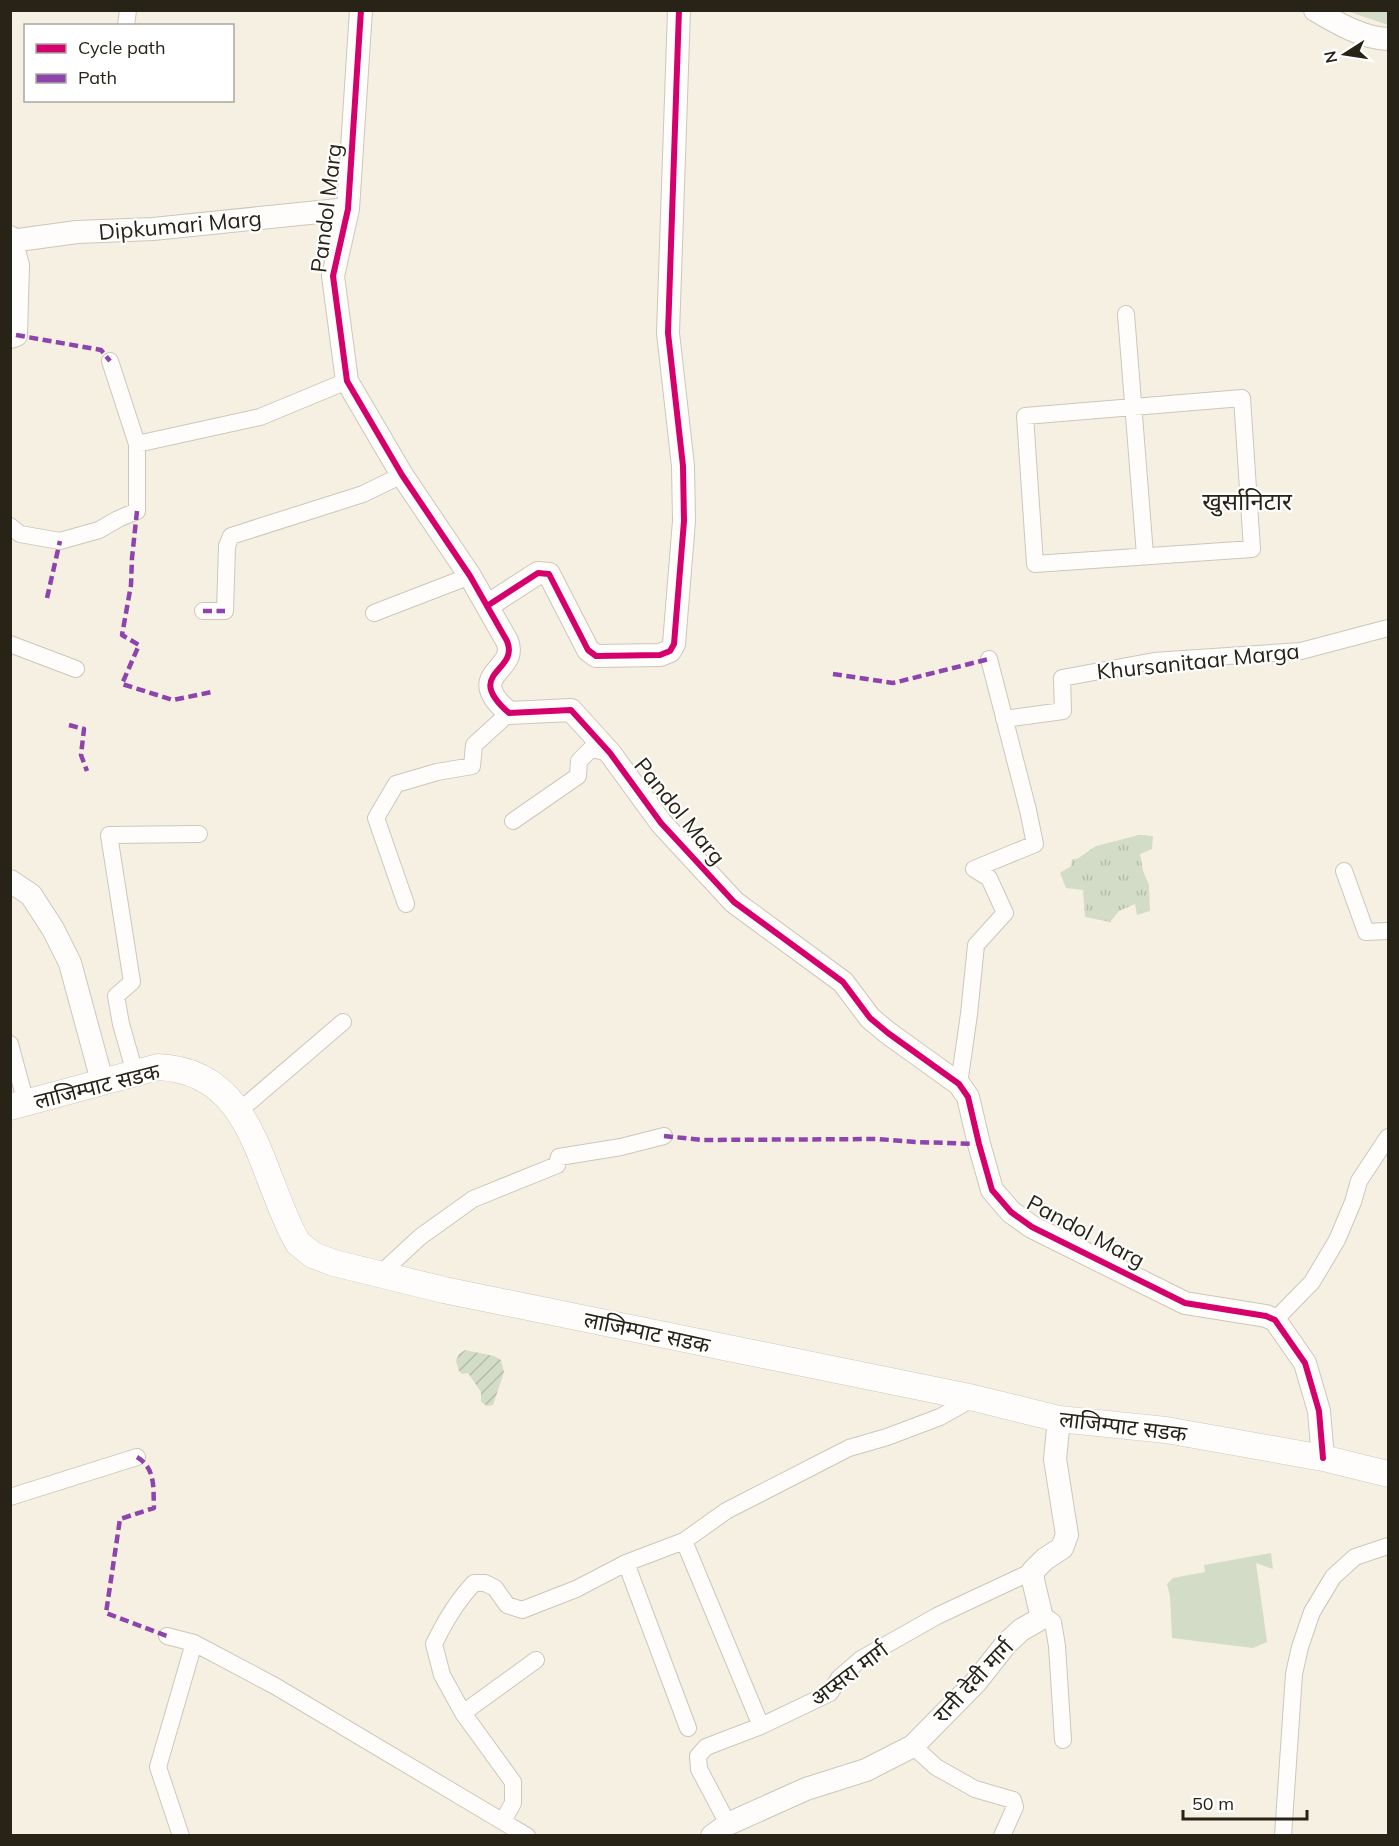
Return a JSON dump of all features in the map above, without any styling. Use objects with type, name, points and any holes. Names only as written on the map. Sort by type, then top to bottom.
[{"type":"main road","name":"लाजिम्पाट सडक","points":[[18,1105],[135,1073],[158,1068],[178,1068],[205,1078],[221,1090],[239,1111],[251,1133],[298,1243],[313,1255],[334,1263],[456,1293],[974,1398],[1059,1419],[1166,1430],[1323,1458],[1389,1474]]},
{"type":"street","name":"Pandol Marg","points":[[361,10],[348,209],[333,276],[347,381],[402,475],[470,576],[510,648],[508,656],[491,678],[490,685],[494,699],[509,713],[571,710],[610,753],[661,823],[734,902],[843,982],[870,1018],[959,1084],[968,1096],[992,1190],[1011,1212],[1032,1227],[1185,1303],[1266,1316],[1275,1320]]},
{"type":"street","points":[[487,606],[538,573],[549,574],[588,650],[596,656],[660,655],[670,651],[674,644],[684,521],[680,434],[670,366],[668,333],[679,10]]},
{"type":"street","points":[[1315,10],[1375,39],[1389,39]]},
{"type":"street","name":"Dipkumari Marg","points":[[11,239],[77,232],[153,229],[348,209]]},
{"type":"street","points":[[10,337],[16,335],[18,265],[11,239]]},
{"type":"street","points":[[1126,314],[1145,555]]},
{"type":"street","points":[[10,526],[20,534],[60,541],[99,530],[137,511],[137,444],[110,361]]},
{"type":"street","points":[[137,444],[260,417],[347,381]]},
{"type":"street","points":[[1242,398],[1252,549],[1145,555],[1035,564],[1025,417],[1242,398]]},
{"type":"street","points":[[203,611],[225,611],[227,546],[231,536],[363,494],[402,475]]},
{"type":"street","points":[[374,613],[470,576]]},
{"type":"street","name":"Khursanitaar Marga","points":[[1004,719],[1063,711],[1062,678],[1154,661],[1301,651],[1389,628]]},
{"type":"street","points":[[10,645],[76,669]]},
{"type":"street","points":[[959,1084],[976,945],[1005,913],[989,878],[975,868],[1035,844],[989,659]]},
{"type":"street","points":[[406,904],[376,818],[396,784],[437,772],[472,766],[474,745],[509,713]]},
{"type":"street","points":[[513,821],[578,776],[579,761],[591,749],[610,753]]},
{"type":"street","points":[[135,1073],[121,1024],[116,996],[132,982],[109,835],[199,834]]},
{"type":"street","points":[[1344,871],[1366,932],[1389,931]]},
{"type":"street","points":[[10,881],[31,894],[53,928],[70,963],[102,1081]]},
{"type":"street","points":[[239,1111],[343,1022]]},
{"type":"street","points":[[10,1044],[18,1105]]},
{"type":"street","points":[[379,1275],[420,1237],[473,1199],[557,1165],[559,1157],[621,1147],[664,1136]]},
{"type":"street","points":[[1323,1458],[1318,1411],[1305,1363],[1275,1320],[1312,1282],[1337,1240],[1359,1181],[1389,1137]]},
{"type":"street","points":[[503,1821],[513,1803],[513,1782],[463,1713],[442,1675],[434,1644],[459,1598],[474,1583],[485,1583],[495,1588],[507,1605],[522,1610],[576,1589],[626,1563],[684,1541],[726,1511],[849,1448],[887,1437],[940,1417],[974,1398]]},
{"type":"street","points":[[1059,1419],[1055,1460],[1067,1535],[1062,1548],[1045,1559],[1033,1571],[1041,1618],[1053,1622],[1063,1740]]},
{"type":"street","points":[[10,1497],[137,1457]]},
{"type":"street","points":[[684,1541],[761,1726]]},
{"type":"street","points":[[1283,1836],[1294,1674],[1312,1612],[1333,1577],[1355,1557],[1389,1546]]},
{"type":"street","points":[[626,1563],[688,1728]]},
{"type":"street","name":"अप्सरा मार्ग","points":[[720,1830],[699,1769],[698,1756],[706,1747],[761,1726],[830,1693],[839,1678],[861,1659],[937,1616],[1033,1571]]},
{"type":"street","name":"रानी देवी मार्ग","points":[[720,1830],[806,1789],[866,1770],[913,1746],[976,1682],[1006,1644],[1041,1618]]},
{"type":"street","points":[[167,1636],[194,1643],[275,1686],[527,1836]]},
{"type":"street","points":[[181,1836],[158,1767],[194,1643]]},
{"type":"street","points":[[463,1713],[536,1660]]},
{"type":"street","points":[[913,1746],[936,1767],[975,1789],[1013,1800],[1015,1807],[1002,1836]]},
{"type":"green space","points":[[1347,11],[1388,11],[1388,25]]},
{"type":"green space","points":[[1139,835],[1153,836],[1152,849],[1140,854],[1143,871],[1149,885],[1150,911],[1137,915],[1135,904],[1119,911],[1110,922],[1085,917],[1083,890],[1066,888],[1060,873],[1071,866],[1072,859],[1077,859],[1096,846]]},
{"type":"green space","points":[[465,1350],[494,1356],[501,1360],[504,1372],[493,1405],[487,1406],[481,1402],[481,1392],[468,1373],[462,1374],[459,1371],[456,1361],[459,1354]]},
{"type":"green space","points":[[1271,1553],[1273,1569],[1256,1563],[1267,1642],[1253,1648],[1172,1638],[1170,1596],[1167,1584],[1173,1578],[1205,1572],[1204,1565]]},
{"type":"marked path","points":[[16,335],[101,350],[110,361]]},
{"type":"marked path","points":[[137,511],[131,585],[122,635],[139,645],[122,684],[173,700],[212,692]]},
{"type":"marked path","points":[[47,598],[60,541]]},
{"type":"marked path","points":[[203,611],[225,611]]},
{"type":"marked path","points":[[833,674],[893,683],[989,659]]},
{"type":"marked path","points":[[69,725],[84,729],[81,755],[87,771]]},
{"type":"marked path","points":[[664,1136],[703,1140],[878,1139],[979,1144]]},
{"type":"marked path","points":[[137,1457],[148,1467],[152,1479],[154,1508],[120,1519],[106,1613],[167,1636]]},
{"type":"cycle path","points":[[361,10],[348,209],[333,276],[347,381],[402,475],[470,576],[507,641],[509,651],[506,660],[491,680],[491,689],[496,699],[509,713],[571,710],[610,753],[661,823],[734,902],[843,982],[870,1018],[959,1084],[968,1097],[992,1190],[1011,1212],[1032,1227],[1185,1303],[1266,1316],[1275,1320],[1305,1363],[1319,1411],[1323,1458]]},
{"type":"cycle path","points":[[487,606],[538,573],[549,574],[588,650],[596,656],[660,655],[670,651],[674,644],[684,521],[683,466],[668,333],[679,10]]},
{"type":"district","name":"खुर्सानिटार","points":[[1247,502]]}]
